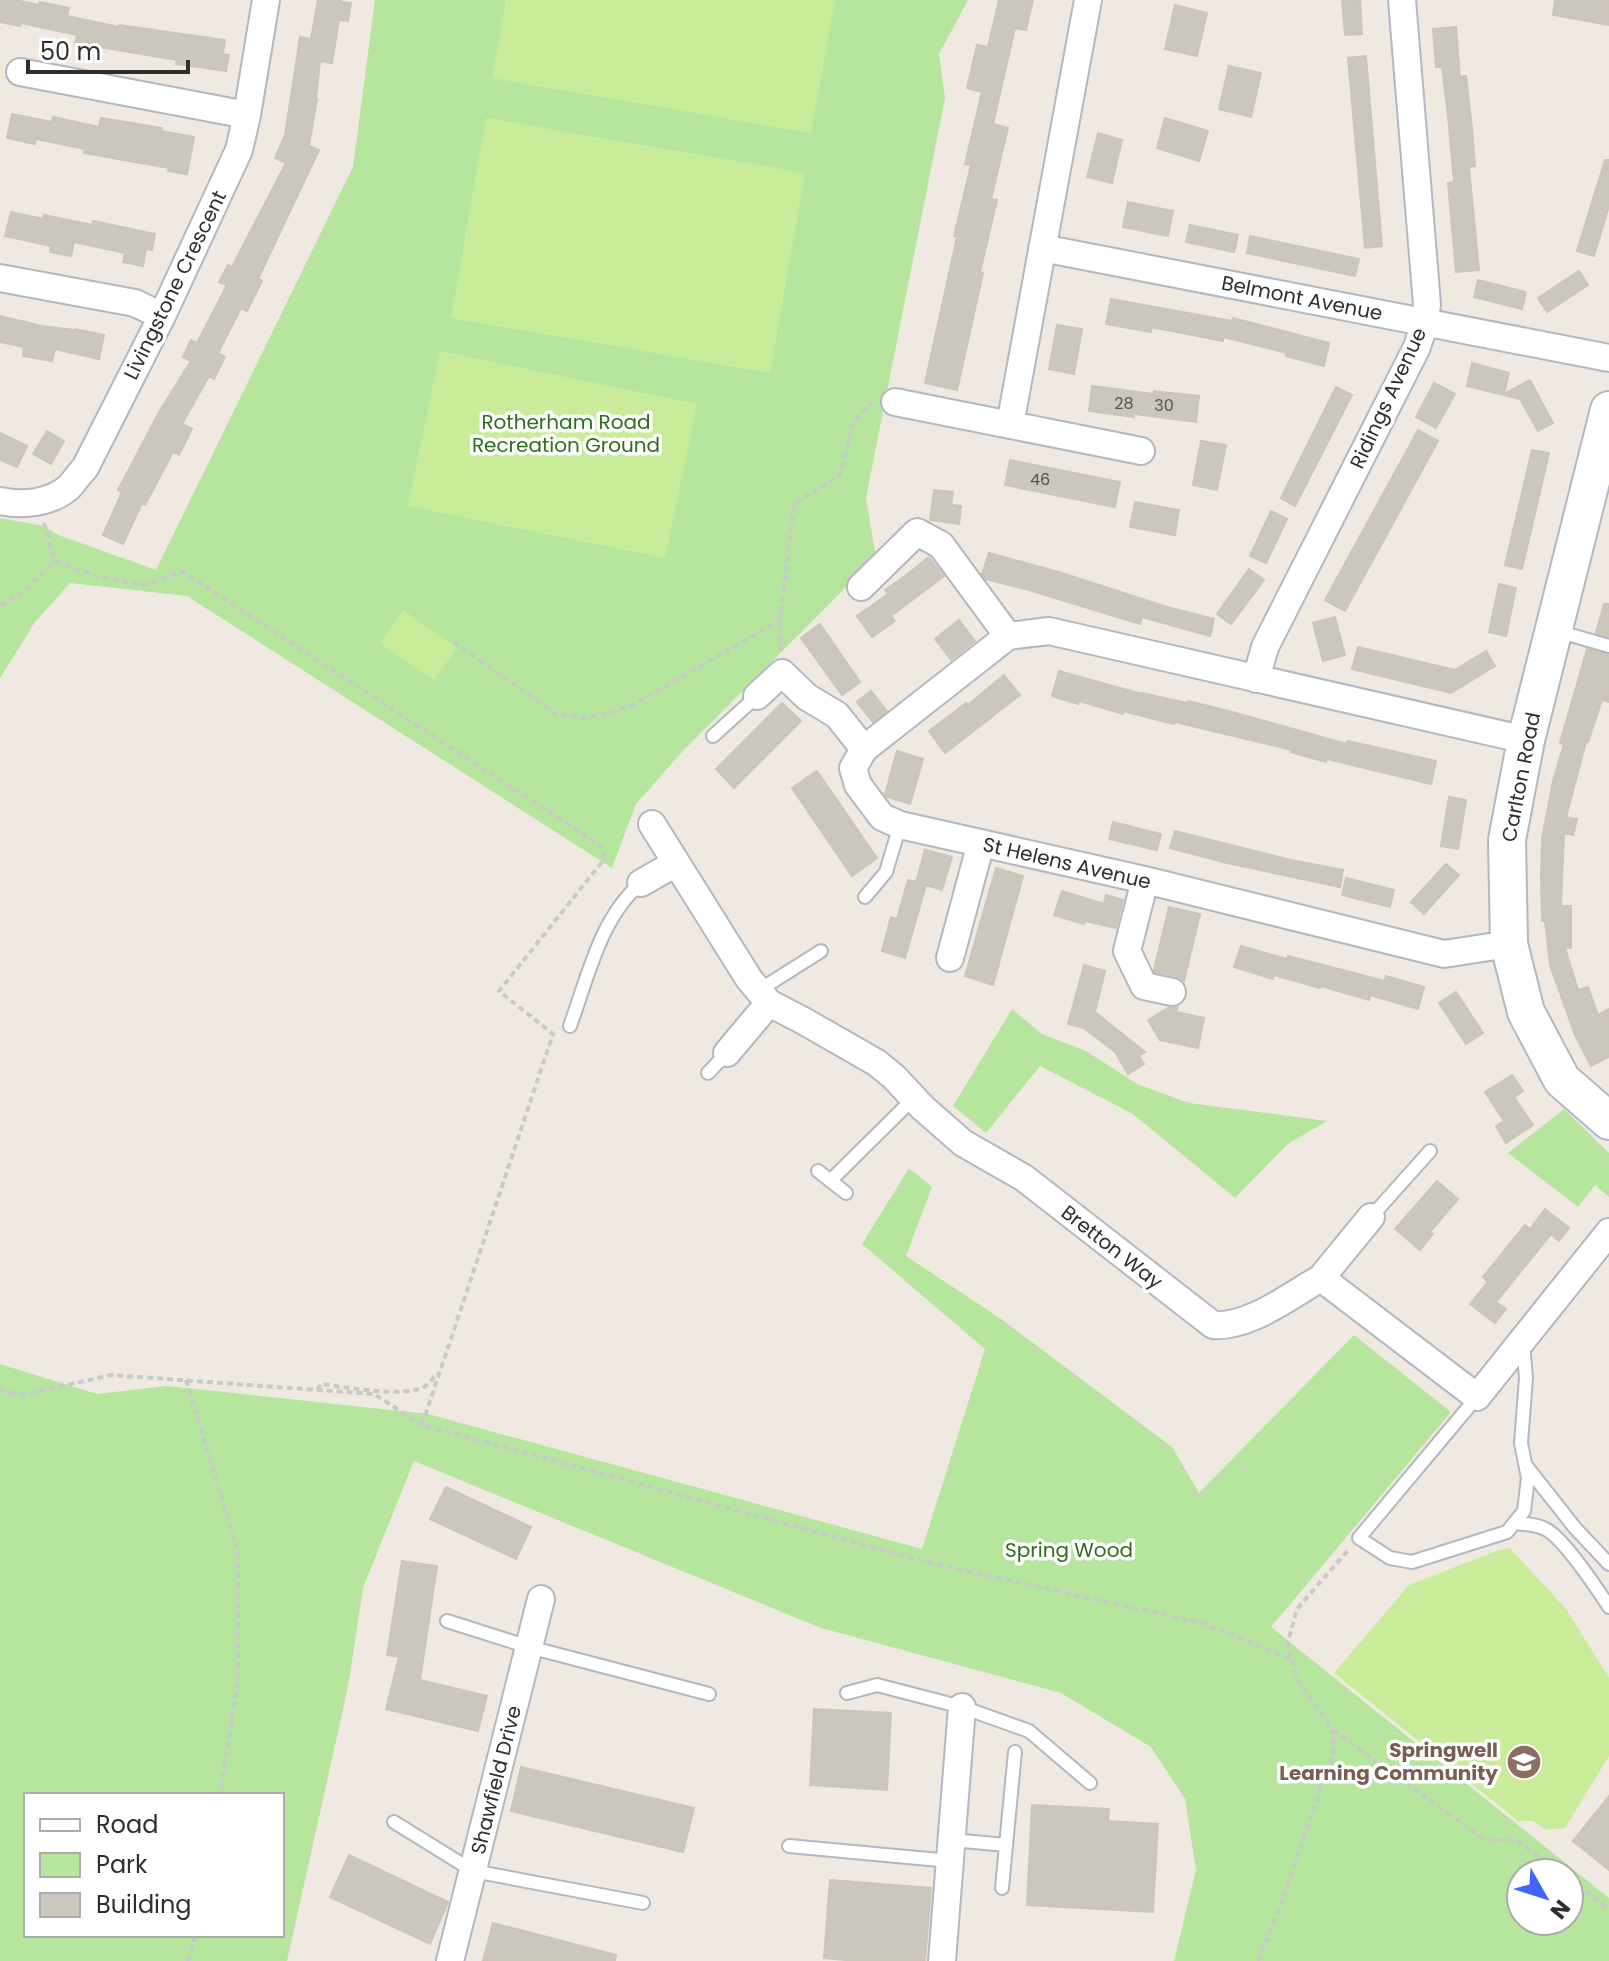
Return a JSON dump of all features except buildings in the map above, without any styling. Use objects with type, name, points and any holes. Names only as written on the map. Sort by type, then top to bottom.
[{"type":"main road","name":"Carlton Road","points":[[1607,1116],[1562,1080],[1526,1012],[1509,944],[1507,840],[1526,740],[1609,410]]},
{"type":"street","name":"Livingstone Crescent","points":[[40,502],[67,489],[85,468],[162,316],[239,150],[266,0]]},
{"type":"street","points":[[1010,425],[1088,0]]},
{"type":"street","name":"Ridings Avenue","points":[[1256,679],[1265,647],[1417,347],[1425,322],[1427,304],[1402,0]]},
{"type":"street","points":[[20,72],[247,115]]},
{"type":"street","name":"Belmont Avenue","points":[[1042,248],[1609,358]]},
{"type":"street","points":[[0,278],[135,303],[162,316]]},
{"type":"street","points":[[895,402],[1141,451]]},
{"type":"street","points":[[0,501],[15,505],[40,502]]},
{"type":"street","points":[[861,587],[917,532],[941,545],[1008,636]]},
{"type":"street","points":[[757,696],[782,673],[807,697],[837,715],[864,749],[1008,636],[1049,631],[1526,740]]},
{"type":"street","name":"St Helens Avenue","points":[[864,749],[853,768],[858,785],[882,817],[900,825],[1145,880],[1444,954],[1509,944]]},
{"type":"street","name":"Bretton Way","points":[[652,824],[763,997],[877,1063],[963,1143],[1024,1178],[1213,1325],[1239,1323],[1321,1278],[1371,1217]]},
{"type":"street","points":[[950,958],[981,843]]},
{"type":"street","points":[[641,883],[676,863]]},
{"type":"street","points":[[1145,880],[1127,951],[1144,986],[1172,992]]},
{"type":"street","points":[[727,1053],[763,997]]},
{"type":"street","points":[[1321,1278],[1477,1397],[1609,1232]]},
{"type":"street","name":"Shawfield Drive","points":[[450,1961],[541,1599]]},
{"type":"street","points":[[942,1961],[962,1707]]},
{"type":"lane","points":[[1553,631],[1609,646]]},
{"type":"lane","points":[[713,736],[757,696]]},
{"type":"lane","points":[[865,897],[886,872],[900,825]]},
{"type":"lane","points":[[570,1026],[605,929],[615,910],[641,883]]},
{"type":"lane","points":[[763,997],[821,951]]},
{"type":"lane","points":[[708,1073],[727,1053]]},
{"type":"lane","points":[[830,1181],[914,1098]]},
{"type":"lane","name":"Bretton Way","points":[[1371,1217],[1430,1151]]},
{"type":"lane","points":[[818,1171],[846,1193]]},
{"type":"lane","points":[[1477,1397],[1359,1538],[1390,1558],[1412,1562],[1507,1532],[1524,1511],[1528,1478],[1521,1443],[1526,1378],[1523,1340]]},
{"type":"lane","points":[[1525,1465],[1575,1528],[1609,1564]]},
{"type":"lane","points":[[1514,1523],[1546,1529],[1583,1569],[1609,1607]]},
{"type":"lane","points":[[447,1621],[529,1647],[709,1694]]},
{"type":"lane","points":[[847,1693],[877,1685],[962,1707],[1029,1731],[1090,1783]]},
{"type":"lane","points":[[1002,1888],[1015,1752]]},
{"type":"lane","points":[[394,1822],[473,1871],[643,1903]]},
{"type":"lane","points":[[789,1846],[951,1851],[1006,1845]]},
{"type":"path","points":[[782,673],[780,620],[794,504],[840,475],[854,421],[880,396],[895,402]]},
{"type":"path","points":[[40,502],[55,561]]},
{"type":"path","points":[[0,605],[22,593],[55,561]]},
{"type":"path","points":[[55,561],[99,577],[143,585],[183,572],[601,846],[602,862],[499,991],[553,1034],[422,1425]]},
{"type":"path","points":[[454,642],[556,714],[583,718],[635,704],[780,620]]},
{"type":"path","points":[[317,1390],[321,1384],[408,1392],[424,1387],[440,1369]]},
{"type":"path","points":[[0,1390],[22,1395],[111,1375],[374,1394],[422,1425],[935,1564],[1203,1623],[1292,1660]]},
{"type":"path","points":[[186,1380],[238,1552],[238,1680],[220,1793]]},
{"type":"path","points":[[1359,1538],[1297,1609],[1287,1645],[1299,1682],[1333,1730],[1485,1840],[1516,1840],[1539,1857]]},
{"type":"path","points":[[1258,1961],[1333,1753],[1333,1730]]},
{"type":"path","points":[[1585,1891],[1609,1909]]},
{"type":"path","points":[[188,1961],[195,1937]]},
{"type":"green space","name":"Rotherham Road Recreation Ground","points":[[375,0],[968,0],[939,54],[945,98],[866,498],[876,557],[680,754],[636,804],[612,868],[187,596],[70,583],[35,622],[0,678],[0,518],[44,526],[58,535],[156,570],[353,167]]},
{"type":"green space","points":[[506,0],[835,0],[811,133],[492,78]]},
{"type":"green space","points":[[486,118],[805,173],[770,373],[451,318]]},
{"type":"green space","points":[[440,351],[697,404],[665,558],[408,506]]},
{"type":"green space","points":[[403,610],[457,648],[434,680],[380,643]]},
{"type":"green space","points":[[1012,1009],[1042,1034],[1086,1051],[1137,1084],[1189,1103],[1327,1121],[1288,1144],[1235,1198],[1133,1114],[1040,1066],[986,1133],[953,1106]]},
{"type":"green space","points":[[1564,1109],[1609,1153],[1609,1197],[1595,1185],[1578,1207],[1508,1153]]},
{"type":"green space","name":"Spring Wood","points":[[909,1168],[932,1187],[906,1256],[1001,1319],[1172,1447],[1199,1493],[1354,1335],[1451,1412],[1271,1627],[1558,1857],[1505,1857],[1505,1937],[1585,1937],[1585,1879],[1609,1898],[1609,1961],[1174,1961],[1196,1870],[1185,1799],[1151,1747],[1061,1693],[821,1628],[414,1461],[363,1588],[348,1687],[287,1961],[0,1961],[0,1364],[97,1394],[167,1386],[428,1414],[922,1549],[985,1349],[862,1244]]},
{"type":"green space","points":[[1510,1548],[1566,1609],[1609,1678],[1609,1756],[1565,1828],[1546,1830],[1533,1821],[1518,1821],[1334,1673],[1409,1585]]},
{"type":"place","name":"Springwell Learning Community","points":[[1524,1762]]}]
